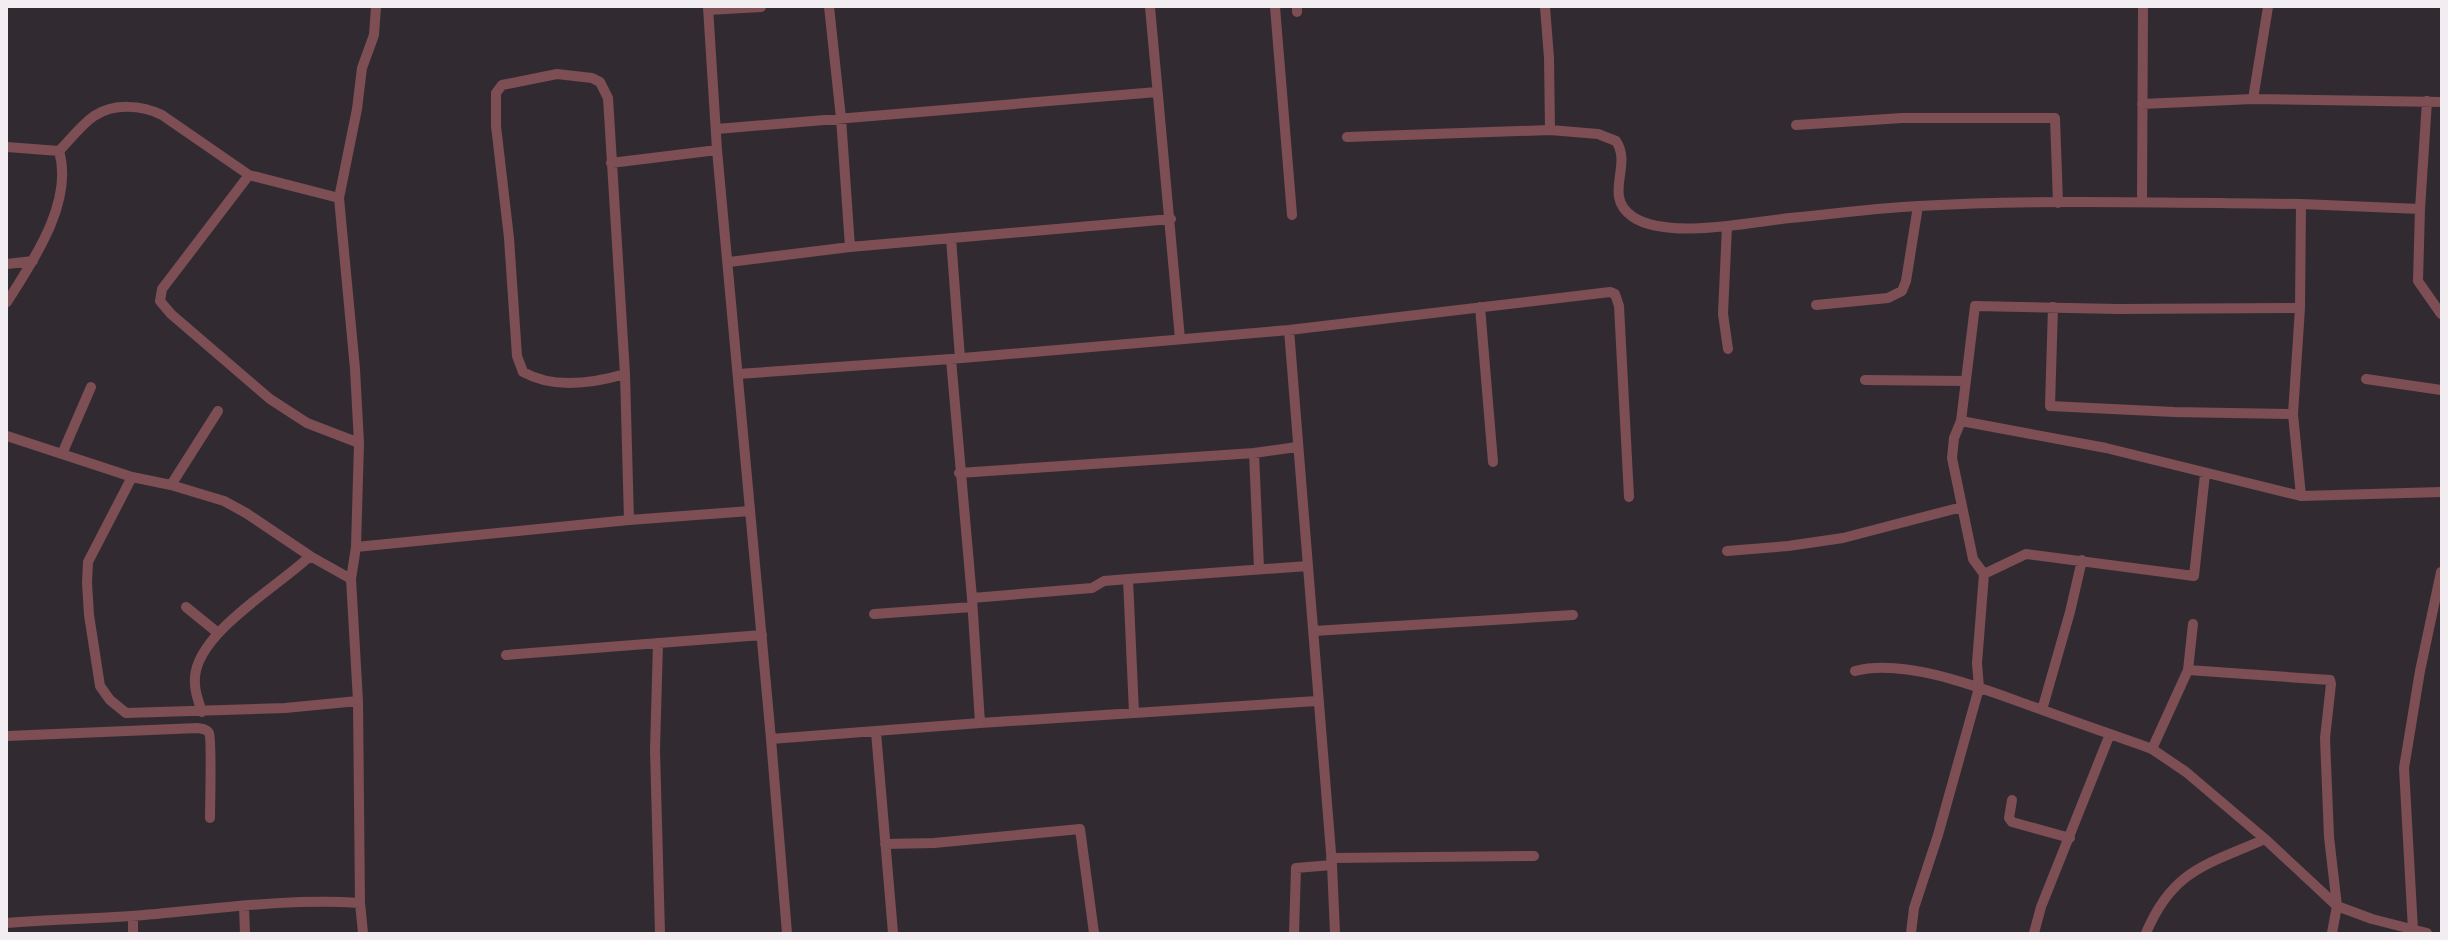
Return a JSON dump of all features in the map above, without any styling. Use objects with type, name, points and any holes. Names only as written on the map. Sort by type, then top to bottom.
[{"type":"street","points":[[363,933],[360,903],[358,701],[351,579],[356,547],[359,443],[339,198],[357,109],[362,68],[374,36],[376,7]]},
{"type":"street","points":[[761,7],[708,8],[717,129],[717,150],[772,739],[787,933]]},
{"type":"street","points":[[830,7],[842,118],[850,247]]},
{"type":"street","points":[[1150,7],[1157,92],[1171,219],[1180,339]]},
{"type":"street","points":[[1275,7],[1292,215]]},
{"type":"street","points":[[1545,7],[1549,58],[1550,130]]},
{"type":"street","points":[[2142,202],[2143,7]]},
{"type":"street","points":[[2253,99],[2268,7]]},
{"type":"street","points":[[626,374],[580,382],[540,380],[523,372],[517,356],[509,238],[496,126],[496,93],[502,85],[557,74],[592,78],[600,82],[608,98],[611,163],[626,374],[629,520]]},
{"type":"street","points":[[717,129],[1157,92]]},
{"type":"street","points":[[2142,104],[2253,99],[2428,100],[2441,102]]},
{"type":"street","points":[[2428,100],[2420,208],[2418,281],[2441,314]]},
{"type":"street","points":[[7,147],[59,151],[94,116],[120,108],[149,108],[162,115],[249,175],[339,198]]},
{"type":"street","points":[[1796,124],[1902,118],[2055,118],[2058,203]]},
{"type":"street","points":[[1347,137],[1550,130],[1598,134],[1616,141],[1622,156],[1618,200],[1632,216],[1645,223],[1684,228],[1727,226],[1918,206],[2142,202],[2301,204],[2420,208]]},
{"type":"street","points":[[611,163],[717,150]]},
{"type":"street","points":[[7,302],[33,261],[54,213],[63,175],[59,151]]},
{"type":"street","points":[[249,175],[162,289],[160,301],[171,314],[270,399],[307,423],[359,443]]},
{"type":"street","points":[[2301,204],[2300,308],[2294,414],[2301,496]]},
{"type":"street","points":[[1816,305],[1888,298],[1902,290],[1906,281],[1918,206]]},
{"type":"street","points":[[728,262],[850,247],[1171,219]]},
{"type":"street","points":[[1727,226],[1723,314],[1728,349]]},
{"type":"street","points":[[951,238],[959,473],[972,602],[980,723]]},
{"type":"street","points":[[7,264],[33,261]]},
{"type":"street","points":[[738,374],[955,358],[1289,330],[1610,292],[1615,294],[1619,306],[1629,497]]},
{"type":"street","points":[[1911,933],[1914,908],[1938,835],[1979,688],[1977,663],[1984,574],[1973,559],[1952,458],[1954,438],[1961,421],[1975,306],[2300,308]]},
{"type":"street","points":[[2053,307],[2050,406],[2174,412],[2294,414]]},
{"type":"street","points":[[1480,308],[1493,462]]},
{"type":"street","points":[[1289,330],[1297,447],[1314,631],[1317,702],[1331,861],[1335,933]]},
{"type":"street","points":[[1865,380],[1966,381]]},
{"type":"street","points":[[2366,380],[2441,390]]},
{"type":"street","points":[[62,454],[92,387]]},
{"type":"street","points":[[171,485],[218,411]]},
{"type":"street","points":[[1961,421],[2106,448],[2205,474],[2301,496],[2441,492]]},
{"type":"street","points":[[7,436],[132,477],[171,485],[224,501],[246,513],[310,556],[351,579]]},
{"type":"street","points":[[959,473],[1254,453],[1297,447]]},
{"type":"street","points":[[1254,453],[1259,568]]},
{"type":"street","points":[[1984,574],[2026,554],[2082,560],[2194,576],[2205,474]]},
{"type":"street","points":[[132,477],[88,562],[89,616],[100,686],[110,700],[126,713],[202,712],[285,708],[358,701]]},
{"type":"street","points":[[1727,551],[1843,538],[1962,507]]},
{"type":"street","points":[[356,547],[629,520],[750,511]]},
{"type":"street","points":[[202,712],[195,690],[195,675],[202,655],[218,633],[310,556]]},
{"type":"street","points":[[2042,710],[2070,612],[2082,560]]},
{"type":"street","points":[[874,614],[1092,588],[1104,582],[1128,579],[1259,568],[1308,566]]},
{"type":"street","points":[[2413,930],[2404,768],[2420,671],[2441,572]]},
{"type":"street","points":[[1128,579],[1134,713]]},
{"type":"street","points":[[186,607],[218,633]]},
{"type":"street","points":[[1314,631],[1573,615]]},
{"type":"street","points":[[2152,749],[2188,670],[2193,624]]},
{"type":"street","points":[[506,655],[762,635]]},
{"type":"street","points":[[658,643],[655,750],[660,933]]},
{"type":"street","points":[[1855,671],[1891,668],[1947,678],[2152,749],[2186,772],[2265,839],[2337,906],[2372,919],[2427,933]]},
{"type":"street","points":[[2188,670],[2330,680],[2325,738],[2329,837],[2337,906],[2332,933]]},
{"type":"street","points":[[772,739],[980,723],[1317,702]]},
{"type":"street","points":[[7,736],[198,728],[205,729],[209,733],[211,744],[209,783],[210,818]]},
{"type":"street","points":[[876,732],[884,844],[893,933]]},
{"type":"street","points":[[2034,933],[2041,907],[2070,838],[2110,734]]},
{"type":"street","points":[[2012,800],[2009,818],[2012,822],[2070,838]]},
{"type":"street","points":[[884,844],[934,843],[1080,829],[1094,933]]},
{"type":"street","points":[[2146,933],[2155,912],[2175,885],[2203,865],[2265,839]]},
{"type":"street","points":[[1294,933],[1296,868],[1331,861],[1534,856]]},
{"type":"street","points":[[13,933],[10,923],[133,916],[244,906],[329,902],[360,903]]},
{"type":"street","points":[[244,906],[245,933]]},
{"type":"street","points":[[133,916],[133,933]]}]
